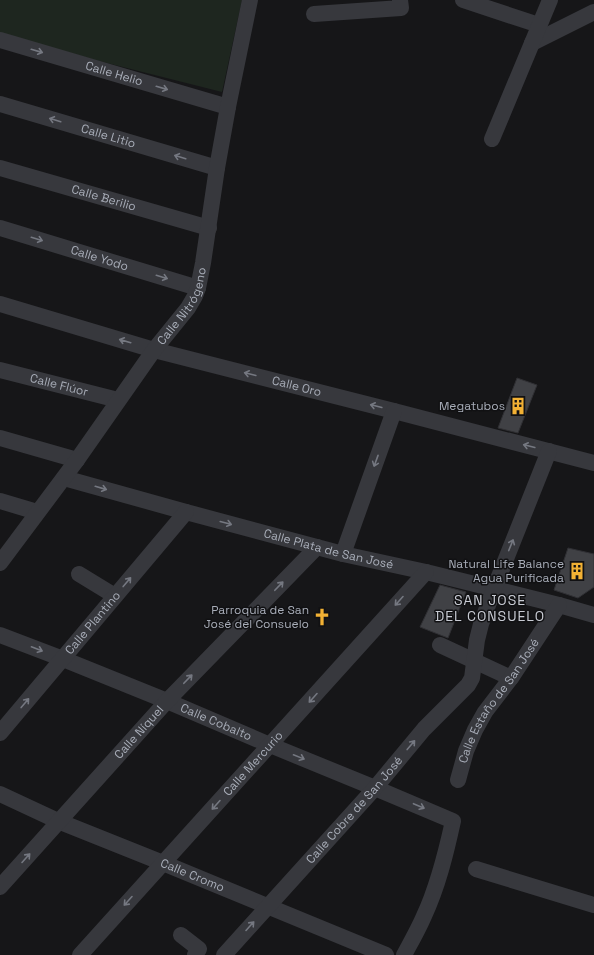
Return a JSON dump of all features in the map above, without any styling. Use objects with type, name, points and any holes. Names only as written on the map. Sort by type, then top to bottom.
[{"type":"street","name":"Calle Nitrógeno","points":[[0,563],[64,478],[118,400],[154,350],[188,308],[195,296],[203,263],[217,168],[228,107],[250,0]]},
{"type":"street","points":[[314,14],[401,8],[400,0]]},
{"type":"street","points":[[463,0],[539,25]]},
{"type":"street","points":[[492,139],[550,0]]},
{"type":"street","points":[[532,43],[594,12]]},
{"type":"street","name":"Calle Helio","points":[[0,40],[228,107]]},
{"type":"street","name":"Calle Litio","points":[[0,104],[217,168]]},
{"type":"street","name":"Calle Berilio","points":[[0,168],[209,228]]},
{"type":"street","name":"Calle Yodo","points":[[0,228],[198,288]]},
{"type":"street","name":"Calle Oro","points":[[0,304],[154,350],[594,463]]},
{"type":"street","name":"Calle Flúor","points":[[0,370],[118,400]]},
{"type":"street","points":[[343,554],[394,411]]},
{"type":"street","points":[[0,438],[77,460]]},
{"type":"street","name":"Calle Cobre de San José","points":[[224,955],[375,788],[424,729],[468,685],[472,678],[479,630],[549,451]]},
{"type":"street","name":"Calle Plata de San José","points":[[64,478],[343,554],[426,572],[594,615]]},
{"type":"street","points":[[0,502],[37,512]]},
{"type":"street","name":"Calle Plantino","points":[[0,733],[186,512]]},
{"type":"street","name":"Calle Níquel","points":[[0,887],[167,701],[317,547]]},
{"type":"street","name":"Calle Mercurio","points":[[80,955],[426,572]]},
{"type":"street","points":[[79,574],[115,596]]},
{"type":"street","name":"Calle Estaño de San José","points":[[458,780],[466,751],[485,712],[511,678],[559,605]]},
{"type":"street","name":"Calle Cobalto","points":[[0,635],[167,701],[453,821],[445,855],[425,915],[404,955]]},
{"type":"street","points":[[440,645],[511,678]]},
{"type":"street","name":"Calle Cromo","points":[[0,794],[58,822],[163,863],[386,955]]},
{"type":"street","points":[[476,869],[594,905]]},
{"type":"street","points":[[181,935],[199,949],[194,955]]},
{"type":"shaded area","points":[[0,0],[242,0],[222,92],[99,61],[0,33]]},
{"type":"building","name":"Megatubos","points":[[517,378],[537,385],[518,433],[498,428]]},
{"type":"building","name":"Natural Life Balance Agua Purificada","points":[[568,548],[594,554],[594,587],[578,598],[554,590]]},
{"type":"building","points":[[440,585],[466,592],[448,638],[420,627]]},
{"type":"place","name":"Megatubos","points":[[518,406]]},
{"type":"place","name":"Natural Life Balance Agua Purificada","points":[[577,571]]},
{"type":"place","name":"Parroquia de San José del Consuelo","points":[[322,617]]},
{"type":"district","name":"SAN JOSE DEL CONSUELO","points":[[490,608]]}]
